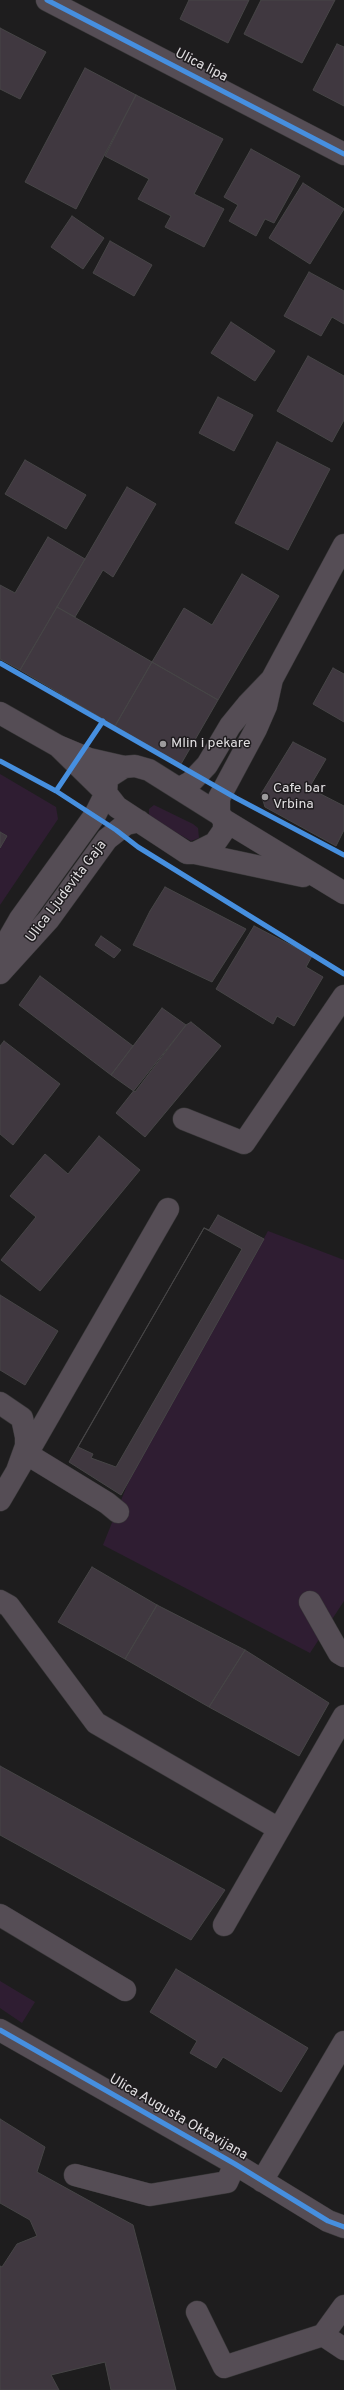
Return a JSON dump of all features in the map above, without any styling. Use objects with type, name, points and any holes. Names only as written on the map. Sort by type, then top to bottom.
[{"type":"street","name":"Ulica lipa","points":[[47,0],[344,154]]},
{"type":"street","points":[[180,788],[190,782],[207,765],[230,726],[248,704],[272,679],[344,545]]},
{"type":"street","points":[[195,853],[215,843],[224,830],[219,798],[256,729],[266,706],[272,679]]},
{"type":"street","points":[[0,713],[58,746],[89,758],[124,767],[135,766],[149,770],[180,788],[221,817],[344,894]]},
{"type":"street","points":[[58,746],[106,793],[117,807],[186,853],[195,853],[320,880]]},
{"type":"street","name":"Ulica Ljudevita Gaja","points":[[0,954],[20,919],[95,815],[106,793],[107,778],[124,767]]},
{"type":"street","name":"Ulica Ljudevita Gaja","points":[[0,973],[49,919],[107,839],[126,824],[139,821]]},
{"type":"street","points":[[184,1119],[244,1143],[344,996]]},
{"type":"street","points":[[0,1500],[168,1209]]},
{"type":"street","points":[[0,1403],[22,1418],[25,1425],[26,1446],[22,1463]]},
{"type":"street","points":[[22,1463],[106,1503],[118,1512]]},
{"type":"street","points":[[0,1602],[9,1606],[96,1723],[279,1829]]},
{"type":"street","points":[[310,1602],[339,1653],[344,1656]]},
{"type":"street","points":[[224,1925],[344,1716]]},
{"type":"street","points":[[1,1917],[125,1990]]},
{"type":"street","name":"Ulica Augusta Oktavijana","points":[[1,2033],[235,2164],[328,2221],[344,2228]]},
{"type":"street","points":[[262,2181],[344,2042]]},
{"type":"street","points":[[76,2175],[150,2195],[227,2182],[235,2164]]},
{"type":"street","points":[[197,2312],[224,2367],[323,2335],[344,2306]]},
{"type":"street","points":[[323,2335],[344,2349]]},
{"type":"shaded area","points":[[0,774],[56,807],[58,819],[0,905]]},
{"type":"shaded area","points":[[154,805],[193,824],[198,828],[199,838],[191,841],[149,817],[149,809]]},
{"type":"shaded area","points":[[268,1231],[344,1260],[344,1601],[310,1653],[103,1545],[132,1473]]},
{"type":"shaded area","points":[[0,1981],[35,2002],[22,2023],[0,2008]]},
{"type":"building","points":[[189,0],[249,0],[228,43],[180,19]]},
{"type":"building","points":[[261,0],[335,0],[302,63],[244,34]]},
{"type":"building","points":[[0,28],[46,52],[20,99],[0,89]]},
{"type":"building","points":[[337,44],[344,47],[344,106],[313,90]]},
{"type":"building","points":[[85,68],[136,95],[76,209],[25,182]]},
{"type":"building","points":[[136,95],[223,139],[194,194],[224,209],[204,247],[165,227],[171,216],[138,199],[149,179],[105,156]]},
{"type":"building","points":[[251,149],[300,176],[274,223],[265,219],[256,236],[229,221],[238,205],[224,197]]},
{"type":"building","points":[[303,183],[344,209],[310,264],[269,238]]},
{"type":"building","points":[[72,216],[104,238],[83,269],[51,247]]},
{"type":"building","points":[[110,241],[152,265],[134,296],[93,273]]},
{"type":"building","points":[[309,272],[344,291],[344,324],[332,317],[321,336],[284,316]]},
{"type":"building","points":[[231,322],[275,351],[255,381],[211,353]]},
{"type":"building","points":[[308,356],[344,376],[344,420],[332,442],[277,411]]},
{"type":"building","points":[[218,397],[253,415],[234,451],[199,433]]},
{"type":"building","points":[[277,442],[330,469],[288,550],[235,523]]},
{"type":"building","points":[[25,460],[86,495],[66,529],[5,494]]},
{"type":"building","points":[[127,487],[156,504],[113,577],[103,570],[75,617],[57,607]]},
{"type":"building","points":[[48,537],[85,559],[20,670],[0,659],[0,585],[15,593]]},
{"type":"building","points":[[242,574],[279,596],[218,700],[152,662],[184,608],[212,625]]},
{"type":"building","points":[[57,607],[152,662],[115,726],[20,670]]},
{"type":"building","points":[[152,662],[218,700],[181,764],[115,726]]},
{"type":"building","points":[[333,668],[344,674],[344,722],[313,704]]},
{"type":"building","points":[[293,742],[326,759],[309,788],[344,806],[344,830],[336,846],[265,807],[261,794]]},
{"type":"building","points":[[0,832],[7,836],[0,848]]},
{"type":"building","points":[[165,887],[246,929],[212,982],[133,945],[150,911]]},
{"type":"building","points":[[254,926],[312,956],[306,967],[323,977],[294,1026],[277,1016],[273,1024],[216,989]]},
{"type":"building","points":[[101,936],[121,950],[114,958],[95,945]]},
{"type":"building","points":[[40,976],[133,1046],[111,1075],[19,1005]]},
{"type":"building","points":[[162,1008],[186,1025],[135,1092],[111,1075]]},
{"type":"building","points":[[191,1022],[221,1046],[145,1137],[116,1113],[186,1025]]},
{"type":"building","points":[[4,1041],[60,1084],[13,1145],[0,1134],[0,1046]]},
{"type":"building","points":[[99,1136],[140,1170],[40,1291],[1,1260],[36,1217],[10,1196],[45,1154],[68,1174]]},
{"type":"building","points":[[218,1215],[264,1239],[121,1495],[69,1462],[204,1228],[209,1230]]},
{"type":"building","points":[[204,1228],[242,1249],[116,1467],[91,1458],[93,1454],[78,1447]]},
{"type":"building","points":[[0,1295],[58,1331],[25,1385],[0,1370]]},
{"type":"building","points":[[92,1567],[157,1605],[125,1659],[58,1622]]},
{"type":"building","points":[[157,1605],[245,1650],[209,1707],[125,1659]]},
{"type":"building","points":[[245,1650],[329,1703],[299,1756],[209,1707]]},
{"type":"building","points":[[0,1766],[225,1890],[191,1940],[0,1835]]},
{"type":"building","points":[[176,1969],[308,2048],[281,2092],[223,2057],[216,2068],[190,2053],[197,2041],[150,2012]]},
{"type":"building","points":[[0,2119],[45,2147],[37,2172],[133,2225],[176,2390],[111,2390],[105,2362],[51,2375],[59,2390],[0,2390],[0,2266],[2,2267],[17,2244],[37,2236],[30,2220],[0,2203]]},
{"type":"cycle path","points":[[47,0],[344,154]]},
{"type":"cycle path","points":[[0,663],[236,798],[344,855]]},
{"type":"cycle path","points":[[56,791],[103,721]]},
{"type":"cycle path","points":[[0,761],[56,791],[116,830],[138,847],[344,974]]},
{"type":"cycle path","points":[[0,2030],[235,2164],[328,2221],[344,2227]]},
{"type":"place","name":"Mlin i pekare","points":[[163,744]]},
{"type":"place","name":"Cafe bar Vrbina","points":[[265,797]]}]
